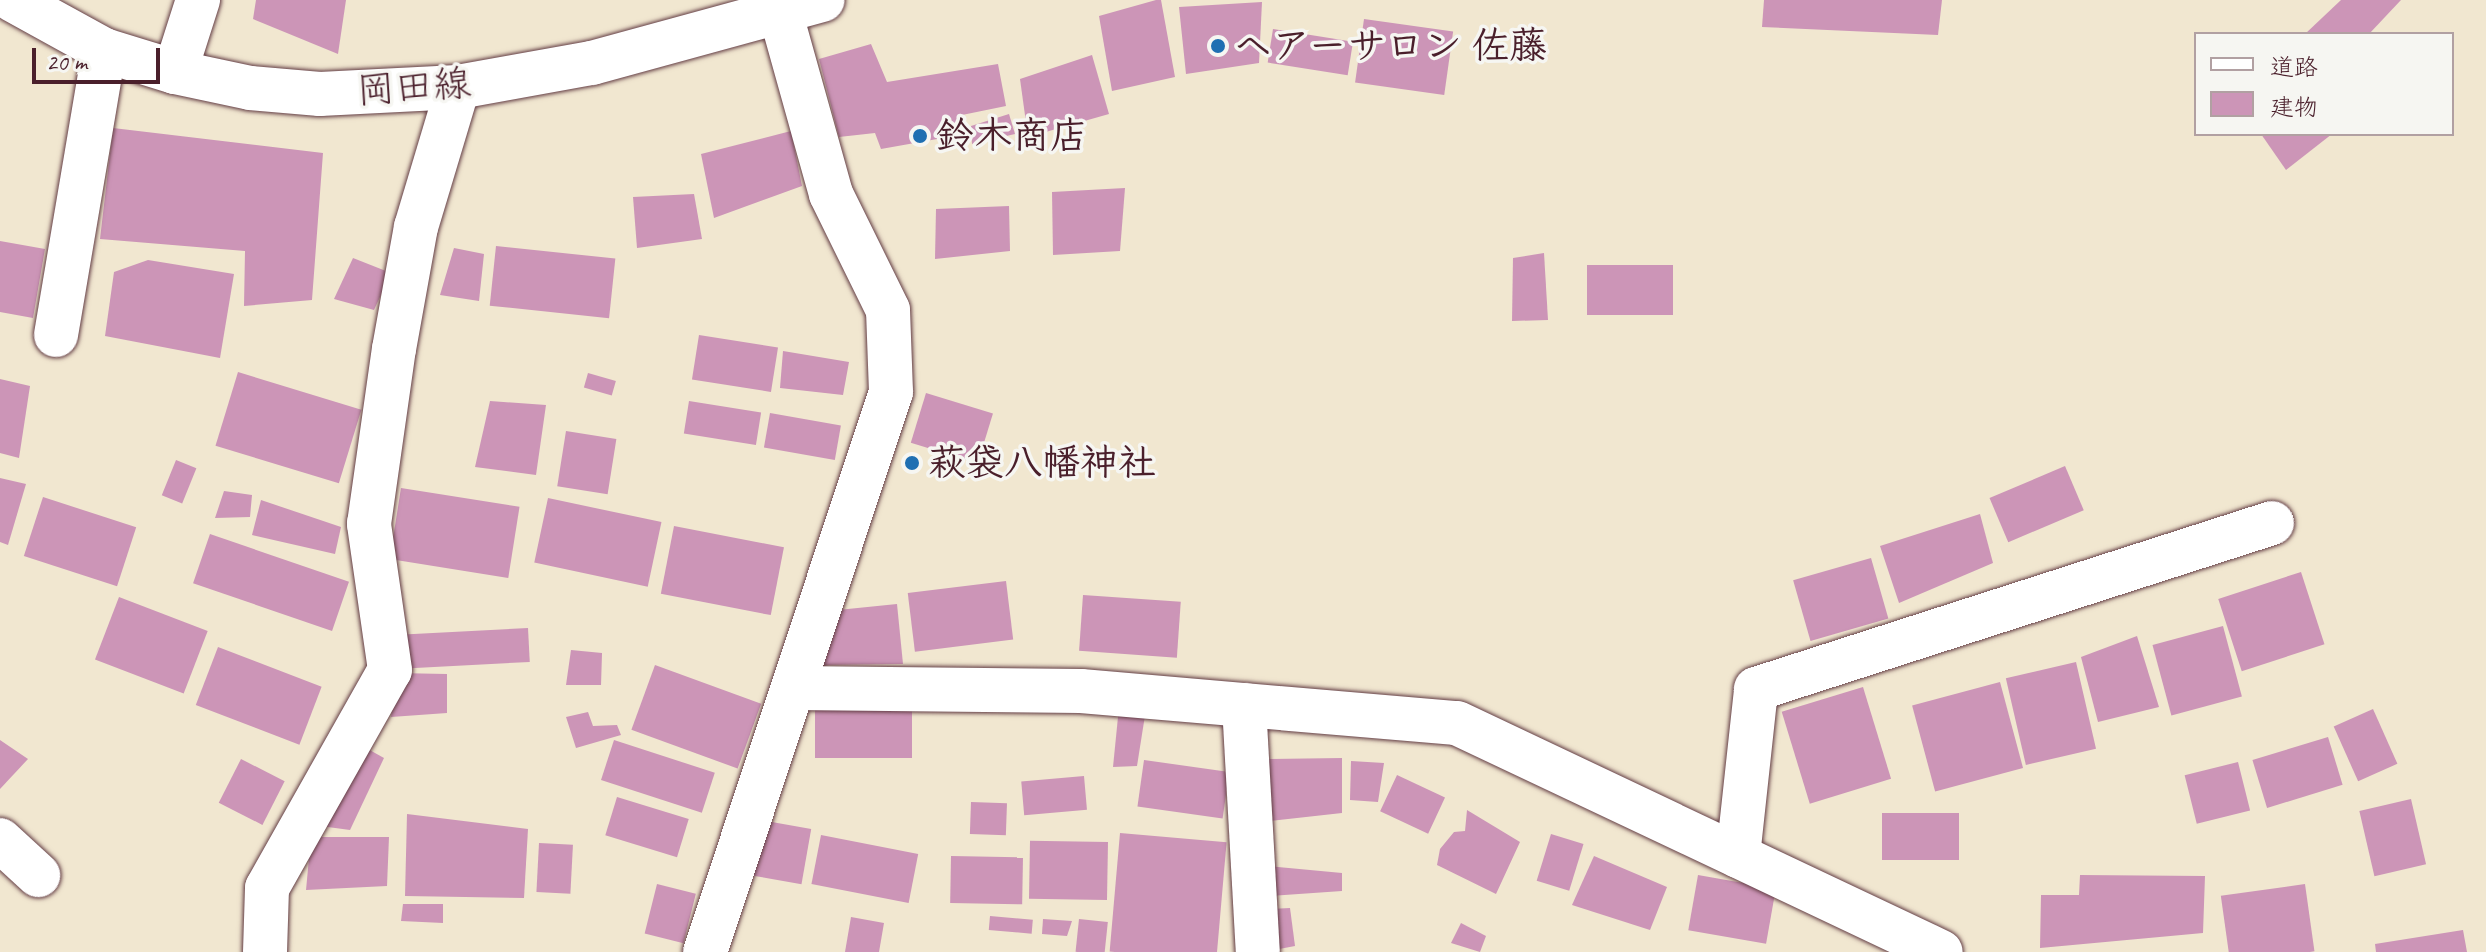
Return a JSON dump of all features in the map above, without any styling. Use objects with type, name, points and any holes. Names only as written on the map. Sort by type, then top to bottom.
[{"type":"street","name":"岡田線","points":[[13,0],[104,50],[175,72],[250,88],[320,94],[458,87],[592,63],[780,6],[823,0]]},
{"type":"street","points":[[175,72],[198,0]]},
{"type":"street","points":[[705,952],[891,392],[888,310],[831,194],[780,6]]},
{"type":"street","points":[[56,335],[104,50]]},
{"type":"street","points":[[265,952],[267,888],[390,670],[369,524],[394,349],[416,227],[458,87]]},
{"type":"street","points":[[1738,856],[1756,689],[2272,523]]},
{"type":"street","points":[[793,688],[1081,691],[1457,723],[1941,952]]},
{"type":"street","points":[[1244,705],[1258,952]]},
{"type":"street","points":[[0,840],[38,875]]},
{"type":"building","points":[[256,0],[346,0],[338,54],[253,19]]},
{"type":"building","points":[[1161,0],[1175,77],[1112,91],[1099,16]]},
{"type":"building","points":[[1764,0],[1942,0],[1938,35],[1762,27]]},
{"type":"building","points":[[2341,0],[2401,0],[2371,32],[2307,32]]},
{"type":"building","points":[[1262,2],[1259,63],[1186,74],[1179,7]]},
{"type":"building","points":[[1364,19],[1453,32],[1444,95],[1355,82]]},
{"type":"building","points":[[1273,29],[1353,42],[1348,75],[1268,63]]},
{"type":"building","points":[[871,44],[887,82],[998,64],[1006,106],[962,115],[954,136],[881,149],[875,133],[839,137],[819,59]]},
{"type":"building","points":[[1092,55],[1109,114],[1028,137],[1020,79]]},
{"type":"building","points":[[1009,114],[1015,134],[972,144],[971,126]]},
{"type":"building","points":[[113,128],[323,153],[312,300],[244,306],[245,251],[100,239]]},
{"type":"building","points":[[791,131],[802,186],[714,218],[701,154]]},
{"type":"building","points":[[2262,136],[2329,136],[2286,170]]},
{"type":"building","points":[[1125,188],[1120,251],[1053,255],[1052,192]]},
{"type":"building","points":[[694,194],[702,239],[637,248],[633,197]]},
{"type":"building","points":[[1009,206],[1010,251],[935,259],[936,209]]},
{"type":"building","points":[[0,241],[45,249],[33,318],[0,312]]},
{"type":"building","points":[[496,246],[615,259],[609,318],[490,306]]},
{"type":"building","points":[[454,248],[484,254],[479,301],[440,295]]},
{"type":"building","points":[[1544,253],[1548,320],[1512,321],[1513,258]]},
{"type":"building","points":[[353,258],[391,273],[374,310],[334,299]]},
{"type":"building","points":[[148,260],[234,274],[220,358],[105,336],[114,272]]},
{"type":"building","points":[[1587,265],[1673,265],[1673,315],[1587,315]]},
{"type":"building","points":[[699,335],[778,348],[771,392],[692,379]]},
{"type":"building","points":[[783,351],[849,362],[843,395],[780,388]]},
{"type":"building","points":[[238,372],[361,410],[339,483],[215,446]]},
{"type":"building","points":[[588,373],[616,381],[612,395],[584,387]]},
{"type":"building","points":[[0,379],[30,386],[19,458],[0,453]]},
{"type":"building","points":[[926,393],[993,413],[978,463],[911,443]]},
{"type":"building","points":[[490,401],[546,405],[536,475],[475,467]]},
{"type":"building","points":[[689,401],[761,412],[756,445],[684,434]]},
{"type":"building","points":[[770,413],[841,426],[835,460],[764,447]]},
{"type":"building","points":[[566,431],[616,439],[608,494],[557,486]]},
{"type":"building","points":[[176,460],[196,468],[182,503],[162,495]]},
{"type":"building","points":[[2065,466],[2084,510],[2008,542],[1990,498]]},
{"type":"building","points":[[0,478],[26,484],[8,545],[0,542]]},
{"type":"building","points":[[401,488],[520,507],[508,578],[390,559]]},
{"type":"building","points":[[224,491],[252,495],[250,517],[215,518]]},
{"type":"building","points":[[43,497],[136,527],[117,586],[24,556]]},
{"type":"building","points":[[548,498],[661,522],[648,587],[534,563]]},
{"type":"building","points":[[261,500],[341,527],[335,554],[252,535]]},
{"type":"building","points":[[1980,514],[1993,563],[1899,603],[1880,546]]},
{"type":"building","points":[[674,526],[784,547],[771,615],[661,594]]},
{"type":"building","points":[[210,534],[349,582],[332,631],[193,583]]},
{"type":"building","points":[[1871,558],[1888,619],[1811,641],[1793,580]]},
{"type":"building","points":[[2301,572],[2324,644],[2242,671],[2218,599]]},
{"type":"building","points":[[1006,581],[1013,640],[915,652],[908,593]]},
{"type":"building","points":[[1083,595],[1181,602],[1177,658],[1079,651]]},
{"type":"building","points":[[119,597],[208,631],[184,694],[95,660]]},
{"type":"building","points":[[897,604],[903,664],[824,665],[828,611]]},
{"type":"building","points":[[2223,626],[2242,697],[2171,715],[2152,645]]},
{"type":"building","points":[[528,628],[530,662],[401,669],[399,635]]},
{"type":"building","points":[[2137,636],[2159,707],[2098,722],[2081,657]]},
{"type":"building","points":[[218,647],[322,687],[299,745],[196,705]]},
{"type":"building","points":[[571,650],[602,653],[601,685],[566,685]]},
{"type":"building","points":[[2076,662],[2096,749],[2026,765],[2006,678]]},
{"type":"building","points":[[655,665],[761,704],[738,768],[631,730]]},
{"type":"building","points":[[396,673],[447,674],[447,713],[391,717]]},
{"type":"building","points":[[2000,682],[2023,768],[1935,792],[1912,706]]},
{"type":"building","points":[[1863,687],[1891,779],[1810,804],[1782,712]]},
{"type":"building","points":[[1119,707],[1146,709],[1137,766],[1113,767]]},
{"type":"building","points":[[2373,709],[2397,764],[2358,781],[2334,726]]},
{"type":"building","points":[[815,710],[912,710],[912,758],[815,758]]},
{"type":"building","points":[[588,712],[593,726],[617,725],[621,735],[576,748],[566,717]]},
{"type":"building","points":[[2328,737],[2343,785],[2267,808],[2252,760]]},
{"type":"building","points":[[0,740],[28,759],[0,789]]},
{"type":"building","points":[[614,740],[715,773],[702,813],[601,780]]},
{"type":"building","points":[[357,743],[384,758],[350,830],[313,825]]},
{"type":"building","points":[[1342,758],[1342,813],[1269,821],[1264,759]]},
{"type":"building","points":[[241,759],[285,781],[262,825],[219,803]]},
{"type":"building","points":[[1144,760],[1229,772],[1223,819],[1137,807]]},
{"type":"building","points":[[1351,761],[1384,763],[1378,802],[1350,800]]},
{"type":"building","points":[[2238,762],[2250,811],[2197,824],[2185,775]]},
{"type":"building","points":[[1397,775],[1445,797],[1428,834],[1380,811]]},
{"type":"building","points":[[1084,776],[1087,810],[1024,815],[1021,781]]},
{"type":"building","points":[[617,797],[689,819],[677,857],[605,835]]},
{"type":"building","points":[[2411,799],[2426,864],[2374,876],[2359,811]]},
{"type":"building","points":[[971,802],[1007,803],[1006,835],[970,834]]},
{"type":"building","points":[[1467,810],[1520,842],[1496,894],[1437,865],[1440,849],[1454,832],[1465,831]]},
{"type":"building","points":[[1882,813],[1959,813],[1959,860],[1882,860]]},
{"type":"building","points":[[407,814],[528,829],[524,898],[405,896]]},
{"type":"building","points":[[760,820],[811,829],[801,884],[750,875]]},
{"type":"building","points":[[1120,833],[1227,842],[1217,952],[1110,952]]},
{"type":"building","points":[[1551,834],[1584,844],[1569,891],[1537,881]]},
{"type":"building","points":[[821,835],[918,854],[909,903],[811,884]]},
{"type":"building","points":[[311,837],[389,837],[387,886],[306,890]]},
{"type":"building","points":[[1030,841],[1108,842],[1107,900],[1029,899]]},
{"type":"building","points":[[539,843],[573,845],[570,894],[536,892]]},
{"type":"building","points":[[951,856],[1023,857],[1022,904],[950,903]]},
{"type":"building","points":[[1594,856],[1667,887],[1650,930],[1572,905]]},
{"type":"building","points":[[1266,866],[1342,873],[1342,891],[1269,896]]},
{"type":"building","points":[[1698,875],[1776,889],[1766,944],[1688,930]]},
{"type":"building","points":[[2080,875],[2205,876],[2203,933],[2040,948],[2041,895],[2079,895]]},
{"type":"building","points":[[657,884],[696,894],[683,943],[645,933]]},
{"type":"building","points":[[2305,884],[2314,951],[2229,952],[2221,896]]},
{"type":"building","points":[[403,904],[443,904],[443,923],[401,921]]},
{"type":"building","points":[[1290,908],[1295,946],[1269,951],[1268,909]]},
{"type":"building","points":[[990,916],[1033,920],[1032,934],[989,930]]},
{"type":"building","points":[[851,917],[884,923],[879,952],[845,952]]},
{"type":"building","points":[[1043,919],[1072,921],[1067,936],[1042,934]]},
{"type":"building","points":[[1079,919],[1108,922],[1105,952],[1076,952]]},
{"type":"building","points":[[1461,923],[1486,936],[1480,952],[1451,943]]},
{"type":"building","points":[[2463,930],[2467,952],[2376,952],[2375,944]]},
{"type":"place","name":"ヘアーサロン 佐藤","points":[[1218,46]]},
{"type":"place","name":"鈴木商店","points":[[920,136]]},
{"type":"place","name":"萩袋八幡神社","points":[[912,463]]}]
